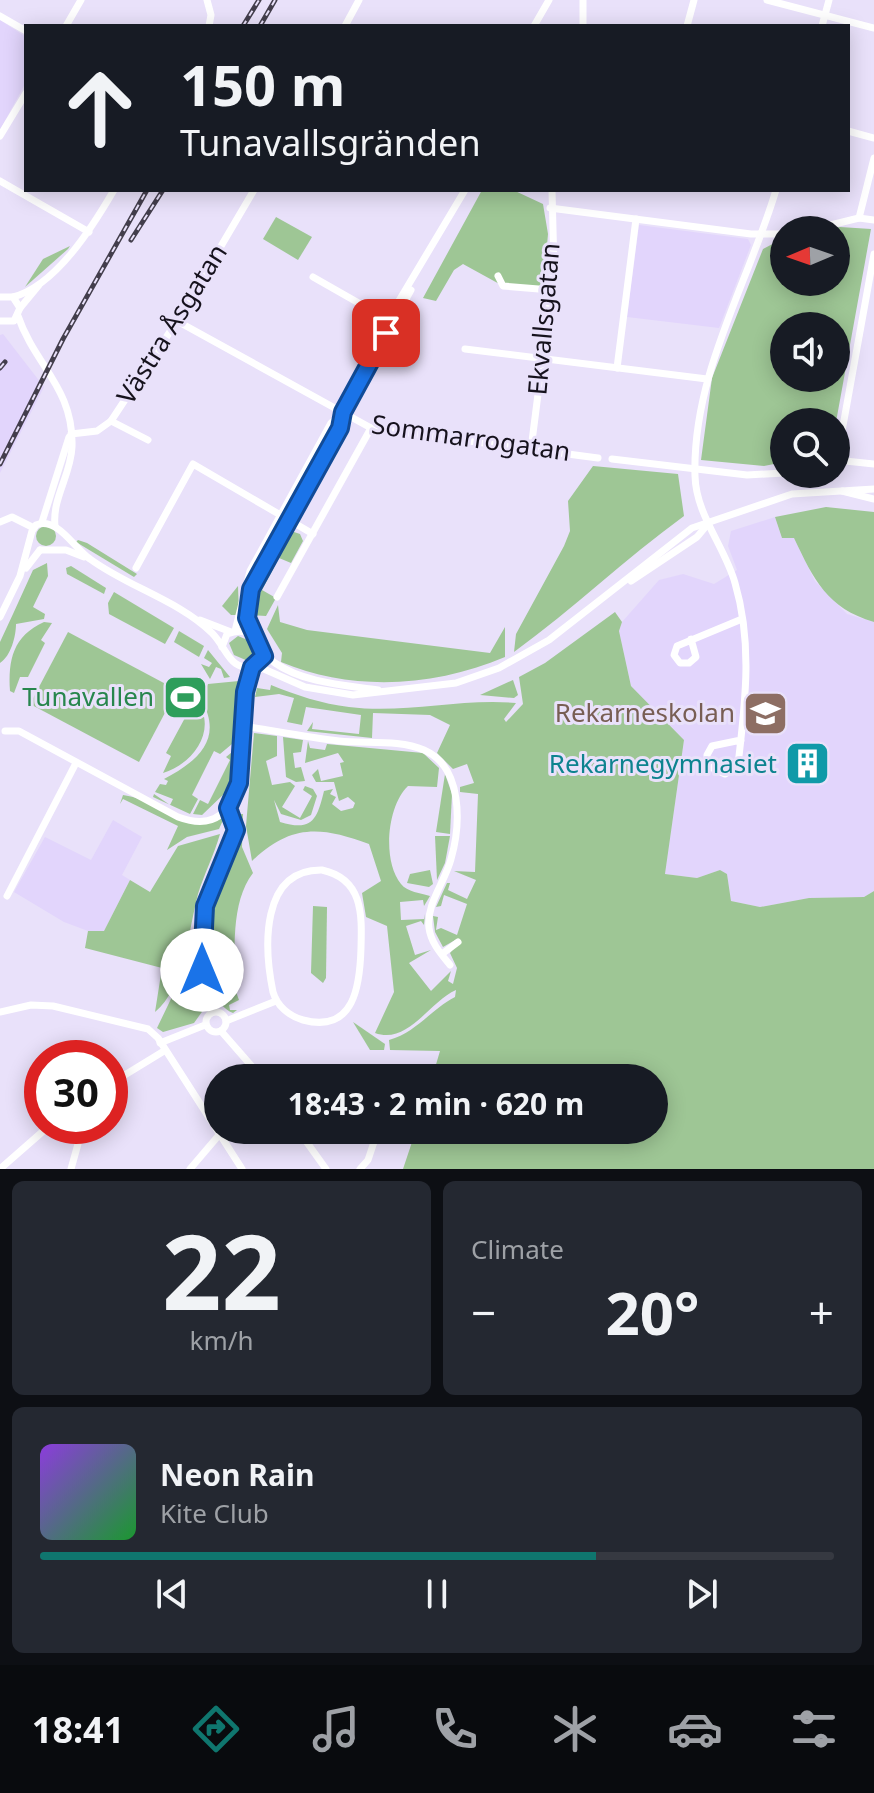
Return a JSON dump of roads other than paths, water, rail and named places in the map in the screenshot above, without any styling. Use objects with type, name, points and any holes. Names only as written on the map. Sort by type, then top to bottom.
[{"type":"street","points":[[67,24],[81,0]]},
{"type":"street","points":[[207,0],[211,15],[209,24]]},
{"type":"street","points":[[346,24],[359,0]]},
{"type":"street","points":[[535,24],[549,0]]},
{"type":"street","points":[[583,0],[583,24]]},
{"type":"street","points":[[688,24],[694,0]]},
{"type":"street","points":[[767,0],[874,28]]},
{"type":"street","points":[[823,24],[829,0]]},
{"type":"street","points":[[0,16],[24,30]]},
{"type":"street","points":[[0,136],[24,96]]},
{"type":"street","points":[[850,132],[874,138]]},
{"type":"street","points":[[859,218],[874,158]]},
{"type":"street","points":[[0,181],[89,232]]},
{"type":"street","points":[[29,340],[2,323],[19,312],[48,275],[89,232],[113,192]]},
{"type":"street","name":"Västra Åsgatan","points":[[71,434],[97,431],[111,421],[177,321],[253,192]]},
{"type":"street","points":[[390,692],[305,676],[275,663],[263,650],[247,618],[251,589],[340,428],[343,412],[392,322],[404,307],[414,281],[464,192]]},
{"type":"street","name":"Ekvallsgatan","points":[[531,449],[554,259],[552,192]]},
{"type":"street","points":[[741,740],[712,746],[707,755],[708,766],[718,773],[736,770],[741,740],[747,667],[742,619],[727,560],[699,501],[695,469],[707,379],[763,235],[775,192]]},
{"type":"street","points":[[550,208],[770,235]]},
{"type":"street","points":[[617,368],[636,219]]},
{"type":"street","points":[[850,220],[874,220]]},
{"type":"street","points":[[846,408],[874,254]]},
{"type":"street","points":[[48,275],[5,296],[19,312],[29,340],[64,395],[71,434],[68,466],[53,511],[58,529],[54,549]]},
{"type":"street","points":[[498,276],[503,286],[551,290]]},
{"type":"street","points":[[313,277],[392,322]]},
{"type":"street","name":"Sommarrogatan","points":[[177,321],[371,428],[598,458]]},
{"type":"street","points":[[465,349],[707,379]]},
{"type":"street","points":[[222,647],[225,637],[241,618],[244,585],[279,515],[331,423],[343,412]]},
{"type":"street","points":[[111,421],[148,440]]},
{"type":"street","points":[[277,597],[371,428]]},
{"type":"street","points":[[0,617],[20,576],[34,528],[42,522],[71,434]]},
{"type":"street","points":[[612,459],[747,475],[770,474]]},
{"type":"street","points":[[850,461],[874,464]]},
{"type":"street","points":[[136,568],[193,464],[313,534]]},
{"type":"street","points":[[194,618],[222,647],[229,660],[305,687],[353,695],[429,689],[499,668],[549,640],[613,592],[697,537],[708,524],[766,500],[836,490],[874,489]]},
{"type":"street","points":[[836,490],[874,499]]},
{"type":"street","points":[[0,522],[12,517],[34,528]]},
{"type":"street","points":[[42,522],[58,529],[90,559],[194,618],[254,635]]},
{"type":"street","points":[[32,540],[40,550]]},
{"type":"street","points":[[20,576],[40,550],[54,549],[90,559]]},
{"type":"street","points":[[691,639],[742,619]]},
{"type":"street","points":[[245,692],[263,650]]},
{"type":"street","points":[[2,730],[19,731],[186,820],[213,819],[228,808],[239,783],[245,692],[240,666]]},
{"type":"street","points":[[243,726],[341,741],[411,746],[440,761],[451,777],[456,799],[452,859],[429,917],[431,936],[450,965]]},
{"type":"street","points":[[7,896],[76,763]]},
{"type":"street","points":[[213,1012],[204,983],[200,944],[209,894],[234,838],[234,820],[228,808]]},
{"type":"street","points":[[312,870],[339,876],[358,896],[362,914],[360,979],[354,1001],[332,1019],[312,1022],[290,1014],[276,1001],[270,971],[272,905],[278,889],[296,875],[312,870]]},
{"type":"street","points":[[442,954],[458,942]]},
{"type":"street","points":[[221,1031],[226,1021],[276,1001]]},
{"type":"street","points":[[0,1012],[31,1005],[62,1007],[140,1026],[155,1035],[204,1112]]},
{"type":"street","points":[[213,1012],[223,1015],[226,1021]]},
{"type":"street","points":[[128,1071],[162,1047],[205,1025],[207,1017],[213,1012]]},
{"type":"street","points":[[205,1025],[212,1032],[221,1031]]},
{"type":"street","points":[[221,1031],[250,1064]]},
{"type":"street","points":[[0,1169],[28,1144]]},
{"type":"street","points":[[71,1169],[78,1144]]},
{"type":"street","points":[[190,1169],[211,1144]]},
{"type":"street","points":[[225,1144],[242,1169]]},
{"type":"street","points":[[308,1144],[326,1169]]},
{"type":"street","points":[[360,1169],[368,1160],[373,1144]]},
{"type":"railway","points":[[244,24],[259,0]]},
{"type":"railway","points":[[261,24],[275,0]]},
{"type":"railway","points":[[0,464],[63,339],[146,192]]},
{"type":"railway","points":[[131,240],[162,192]]},
{"type":"railway","points":[[0,368],[5,362]]},
{"type":"place","name":"Tunavallen","points":[[185,697]]},
{"type":"place","name":"Rekarneskolan","points":[[766,713]]},
{"type":"place","name":"Rekarnegymnasiet","points":[[808,764]]}]
